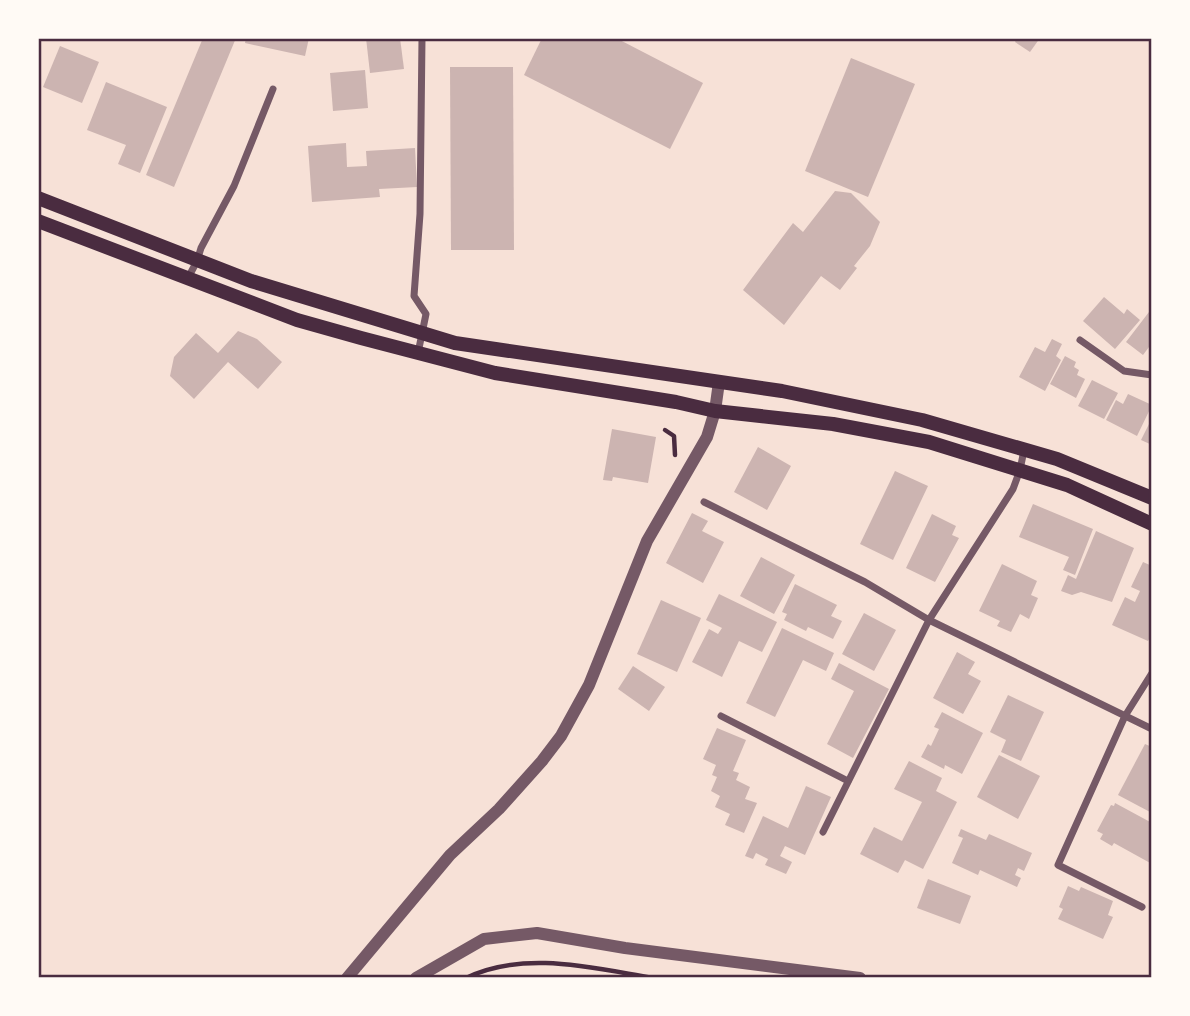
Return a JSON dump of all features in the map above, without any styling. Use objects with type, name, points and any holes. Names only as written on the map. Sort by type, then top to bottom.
[{"type":"main road","points":[[38,198],[251,281],[455,343],[782,391],[922,420],[1056,459],[1152,498]]},
{"type":"main road","points":[[38,221],[297,320],[418,354],[495,373],[676,402],[715,411],[833,424],[929,442],[1067,485],[1152,524]]},
{"type":"street","points":[[418,354],[426,314],[414,296],[420,214],[422,38]]},
{"type":"street","points":[[188,278],[234,186],[273,89]]},
{"type":"street","points":[[1080,340],[1124,371],[1152,375]]},
{"type":"street","points":[[347,978],[450,855],[499,809],[561,736],[589,685],[647,541],[707,437],[715,411],[719,382]]},
{"type":"street","points":[[822,832],[929,620],[1013,489],[1024,450]]},
{"type":"street","points":[[704,502],[865,582],[929,620],[1152,730]]},
{"type":"street","points":[[1142,908],[1058,865],[1125,716],[1152,673]]},
{"type":"street","points":[[721,716],[848,780]]},
{"type":"street","points":[[416,978],[484,939],[537,933],[860,978]]},
{"type":"path","points":[[665,430],[674,436],[676,453],[672,465]]},
{"type":"path","points":[[466,978],[504,964],[531,962],[653,978]]},
{"type":"building","points":[[203,38],[236,38],[174,187],[146,175]]},
{"type":"building","points":[[246,38],[309,38],[305,56],[245,43]]},
{"type":"building","points":[[366,38],[400,38],[404,69],[370,73]]},
{"type":"building","points":[[542,38],[616,38],[703,83],[670,149],[524,75]]},
{"type":"building","points":[[1017,38],[1040,38],[1030,52],[1015,42]]},
{"type":"building","points":[[60,46],[99,62],[82,103],[43,87]]},
{"type":"building","points":[[851,58],[915,84],[868,197],[805,171]]},
{"type":"building","points":[[450,67],[513,67],[514,250],[451,250]]},
{"type":"building","points":[[365,70],[368,108],[333,111],[330,73]]},
{"type":"building","points":[[106,82],[167,107],[140,173],[118,164],[126,145],[87,130]]},
{"type":"building","points":[[346,143],[347,167],[367,166],[366,151],[415,148],[417,187],[379,189],[380,197],[312,202],[308,146]]},
{"type":"building","points":[[835,191],[851,193],[880,222],[870,246],[840,290],[821,276],[784,325],[743,290],[793,223],[803,232]]},
{"type":"building","points":[[1104,297],[1124,314],[1127,309],[1140,320],[1115,349],[1083,321]]},
{"type":"building","points":[[1149,312],[1152,314],[1152,349],[1149,347],[1143,355],[1126,342]]},
{"type":"building","points":[[238,331],[257,339],[282,362],[258,389],[228,362],[194,399],[170,376],[174,357],[196,333],[218,353]]},
{"type":"building","points":[[1052,339],[1062,344],[1056,356],[1061,360],[1045,391],[1019,377],[1035,347],[1045,352]]},
{"type":"building","points":[[1065,356],[1076,362],[1074,367],[1079,370],[1077,375],[1085,379],[1076,398],[1050,384]]},
{"type":"building","points":[[1092,380],[1118,393],[1104,419],[1078,406]]},
{"type":"building","points":[[1128,394],[1152,405],[1137,436],[1106,420],[1116,400],[1123,404]]},
{"type":"building","points":[[1152,418],[1152,445],[1141,440]]},
{"type":"building","points":[[612,429],[656,437],[648,483],[613,477],[612,481],[603,480]]},
{"type":"building","points":[[758,447],[791,466],[767,510],[734,492]]},
{"type":"building","points":[[895,471],[928,486],[893,560],[860,544]]},
{"type":"building","points":[[1033,504],[1093,529],[1075,575],[1063,570],[1069,557],[1019,537]]},
{"type":"building","points":[[692,513],[708,521],[702,531],[724,542],[703,583],[666,563]]},
{"type":"building","points":[[932,514],[956,526],[952,535],[959,538],[935,582],[906,568]]},
{"type":"building","points":[[1096,531],[1134,548],[1112,602],[1081,592],[1072,595],[1061,591],[1068,575],[1076,579]]},
{"type":"building","points":[[761,557],[795,575],[774,614],[740,596]]},
{"type":"building","points":[[1143,562],[1152,566],[1152,634],[1148,641],[1112,625],[1125,597],[1135,602],[1140,591],[1131,587]]},
{"type":"building","points":[[1002,564],[1037,581],[1031,595],[1038,598],[1029,619],[1020,614],[1011,632],[997,626],[1000,621],[979,611]]},
{"type":"building","points":[[795,584],[837,605],[831,616],[842,621],[833,639],[808,627],[806,631],[784,620],[787,614],[782,612]]},
{"type":"building","points":[[719,594],[777,622],[762,652],[739,641],[722,677],[692,662],[709,629],[718,634],[722,628],[706,620]]},
{"type":"building","points":[[661,600],[701,618],[677,672],[637,654]]},
{"type":"building","points":[[864,613],[896,630],[874,671],[842,654]]},
{"type":"building","points":[[782,628],[834,653],[826,671],[803,660],[775,717],[746,703]]},
{"type":"building","points":[[957,652],[975,662],[968,674],[981,681],[963,714],[933,698]]},
{"type":"building","points":[[839,663],[889,689],[853,758],[827,744],[854,691],[831,679]]},
{"type":"building","points":[[633,666],[665,687],[649,711],[618,689]]},
{"type":"building","points":[[1008,695],[1044,712],[1021,761],[1001,752],[1006,740],[990,732]]},
{"type":"building","points":[[942,712],[983,733],[962,774],[945,765],[944,769],[921,757],[928,744],[931,746],[939,729],[934,727]]},
{"type":"building","points":[[717,728],[746,740],[733,771],[739,773],[736,780],[750,787],[745,799],[757,803],[744,833],[725,825],[730,814],[715,807],[720,796],[711,791],[717,777],[712,775],[716,765],[703,759]]},
{"type":"building","points":[[1145,744],[1152,747],[1150,812],[1118,795]]},
{"type":"building","points":[[999,755],[1040,776],[1018,819],[977,797]]},
{"type":"building","points":[[909,761],[942,778],[936,791],[957,802],[923,869],[905,860],[898,873],[860,854],[874,827],[902,841],[922,802],[894,789]]},
{"type":"building","points":[[806,786],[831,797],[805,855],[785,846],[780,856],[792,862],[786,874],[765,865],[768,859],[756,853],[753,859],[745,856],[763,816],[788,828]]},
{"type":"building","points":[[1115,803],[1152,823],[1152,864],[1114,843],[1112,846],[1100,839],[1103,834],[1097,831],[1111,805],[1114,806]]},
{"type":"building","points":[[961,829],[986,840],[989,834],[1032,853],[1024,871],[1018,868],[1015,875],[1021,878],[1017,887],[980,870],[978,875],[952,863],[963,838],[958,836]]},
{"type":"building","points":[[928,879],[971,896],[960,924],[917,908]]},
{"type":"building","points":[[1068,886],[1079,891],[1081,887],[1113,901],[1108,915],[1113,917],[1103,939],[1058,919],[1063,909],[1059,907]]}]
